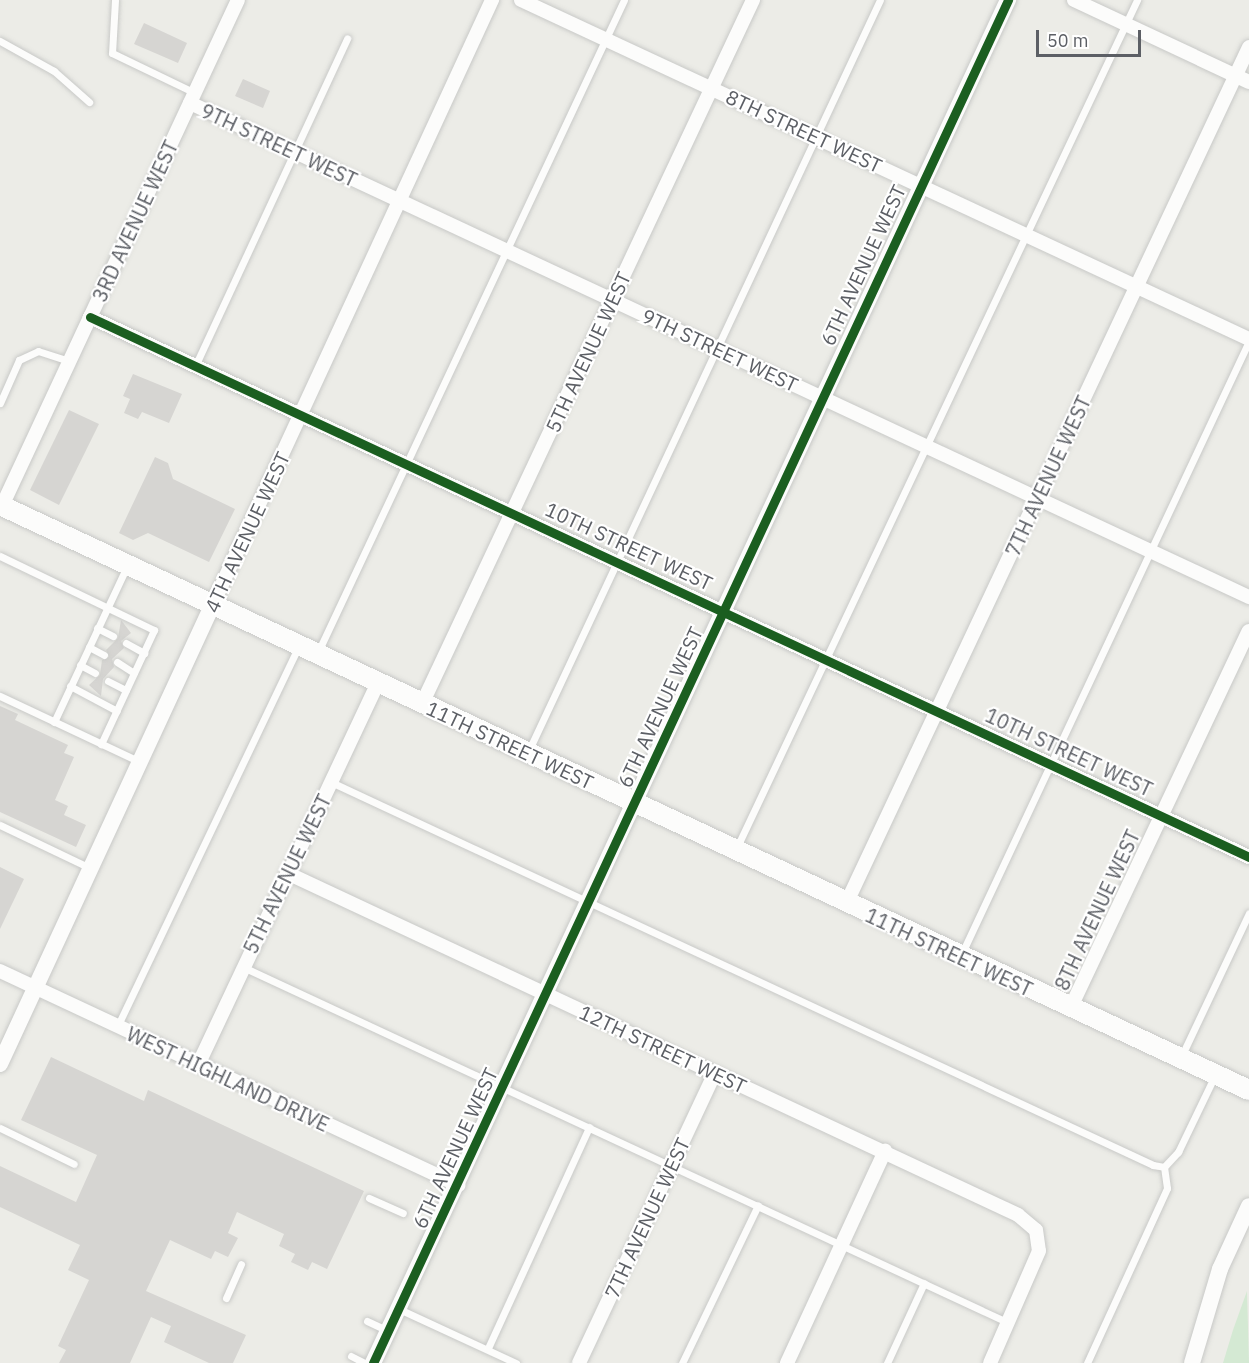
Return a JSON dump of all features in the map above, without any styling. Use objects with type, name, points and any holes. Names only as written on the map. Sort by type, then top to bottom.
[{"type":"main road","name":"11TH STREET WEST","points":[[1,508],[126,568],[299,645],[1070,1009],[1249,1090]]},
{"type":"street","name":"3RD AVENUE WEST","points":[[1,508],[238,0]]},
{"type":"street","name":"4TH AVENUE WEST","points":[[0,1064],[492,0]]},
{"type":"street","name":"8TH STREET WEST","points":[[521,0],[1249,340]]},
{"type":"street","name":"5TH AVENUE WEST","points":[[422,704],[753,0]]},
{"type":"street","name":"6TH AVENUE WEST","points":[[373,1363],[458,1185],[588,901],[725,611],[821,397],[1008,0]]},
{"type":"street","points":[[1074,0],[1249,82]]},
{"type":"street","name":"7TH AVENUE WEST","points":[[846,904],[1249,47]]},
{"type":"street","name":"9TH STREET WEST","points":[[193,98],[400,201],[1249,597]]},
{"type":"street","name":"10TH STREET WEST","points":[[90,317],[302,413],[1249,857]]},
{"type":"street","name":"8TH AVENUE WEST","points":[[1070,1009],[1249,631]]},
{"type":"street","name":"5TH AVENUE WEST","points":[[198,1065],[378,683]]},
{"type":"street","name":"12TH STREET WEST","points":[[287,873],[1018,1215],[1036,1230],[1039,1251],[1009,1323]]},
{"type":"street","name":"WEST HIGHLAND DRIVE","points":[[0,970],[117,1027],[458,1185]]},
{"type":"street","name":"7TH AVENUE WEST","points":[[579,1363],[715,1073]]},
{"type":"street","points":[[787,1363],[840,1244],[885,1151]]},
{"type":"street","points":[[1192,1363],[1220,1269],[1249,1206]]},
{"type":"street","points":[[990,1363],[1009,1323]]},
{"type":"lane","points":[[115,0],[112,53],[193,98]]},
{"type":"lane","points":[[318,654],[624,0]]},
{"type":"lane","points":[[527,754],[880,0]]},
{"type":"lane","points":[[734,852],[828,659],[1137,0]]},
{"type":"lane","points":[[196,364],[347,38]]},
{"type":"lane","points":[[0,41],[54,71],[88,102]]},
{"type":"lane","points":[[959,957],[1249,340]]},
{"type":"lane","points":[[0,403],[19,360],[38,351],[69,361]]},
{"type":"lane","points":[[0,556],[154,630],[101,744]]},
{"type":"lane","points":[[54,722],[126,568]]},
{"type":"lane","points":[[97,628],[113,636]]},
{"type":"lane","points":[[126,643],[144,653]]},
{"type":"lane","points":[[117,1027],[299,645]]},
{"type":"lane","points":[[88,647],[104,655]]},
{"type":"lane","points":[[117,662],[134,673]]},
{"type":"lane","points":[[80,665],[95,673]]},
{"type":"lane","points":[[108,681],[126,690]]},
{"type":"lane","points":[[70,686],[117,711]]},
{"type":"lane","points":[[0,696],[141,762]]},
{"type":"lane","points":[[331,782],[1164,1167]]},
{"type":"lane","points":[[0,825],[92,869]]},
{"type":"lane","points":[[1180,1058],[1249,913]]},
{"type":"lane","points":[[243,966],[1009,1323]]},
{"type":"lane","points":[[1164,1167],[1178,1152],[1215,1074]]},
{"type":"lane","points":[[488,1348],[589,1127]]},
{"type":"lane","points":[[0,1128],[74,1164]]},
{"type":"lane","points":[[1087,1363],[1167,1188],[1164,1167]]},
{"type":"lane","points":[[369,1198],[403,1213]]},
{"type":"lane","points":[[682,1363],[758,1205]]},
{"type":"lane","points":[[226,1298],[242,1264]]},
{"type":"lane","points":[[886,1363],[924,1283]]},
{"type":"lane","points":[[399,1308],[516,1363]]},
{"type":"lane","points":[[367,1321],[388,1331]]},
{"type":"lane","points":[[351,1356],[365,1363]]},
{"type":"green space","points":[[1247,1291],[1249,1363],[1223,1363],[1233,1330]]},
{"type":"building","points":[[144,23],[187,43],[178,63],[134,44]]},
{"type":"building","points":[[243,79],[270,91],[263,108],[235,96]]},
{"type":"building","points":[[133,374],[182,394],[169,423],[142,412],[138,419],[124,413],[130,399],[123,396]]},
{"type":"building","points":[[69,410],[99,424],[59,505],[30,490]]},
{"type":"building","points":[[155,457],[168,463],[173,479],[235,509],[209,562],[148,533],[133,540],[119,533]]},
{"type":"building","points":[[121,620],[131,633],[121,641],[124,648],[112,659],[114,667],[103,679],[101,696],[89,685],[100,675],[102,660],[109,657],[106,650],[118,638]]},
{"type":"building","points":[[0,706],[18,714],[15,720],[68,745],[64,753],[74,757],[55,800],[68,806],[64,815],[86,825],[76,847],[0,812]]},
{"type":"building","points":[[0,867],[24,879],[0,929]]},
{"type":"building","points":[[51,1057],[144,1101],[148,1090],[364,1191],[327,1269],[312,1262],[308,1270],[291,1262],[295,1254],[279,1246],[284,1234],[237,1212],[228,1233],[238,1238],[228,1257],[215,1251],[211,1259],[170,1240],[146,1291],[246,1335],[233,1363],[209,1363],[164,1342],[171,1326],[151,1317],[130,1363],[59,1363],[66,1350],[58,1346],[89,1280],[68,1270],[80,1245],[0,1207],[0,1166],[76,1202],[97,1155],[21,1120]]},
{"type":"cycle path","points":[[373,1363],[1008,0]]},
{"type":"cycle path","points":[[90,317],[1249,857]]}]
